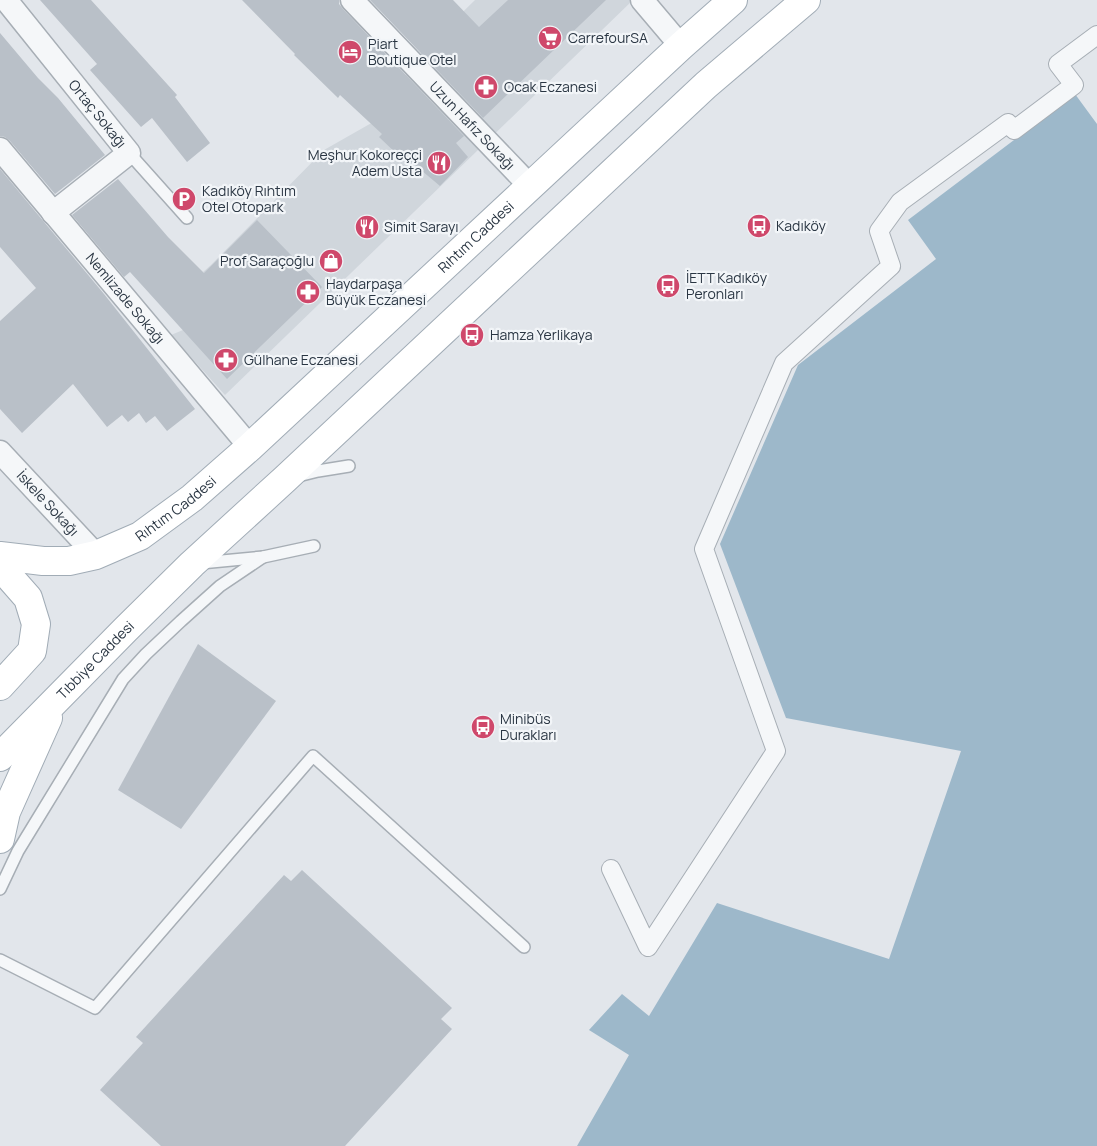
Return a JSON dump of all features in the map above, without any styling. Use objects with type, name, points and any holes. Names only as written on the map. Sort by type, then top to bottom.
[{"type":"main road","name":"Rıhtım Caddesi","points":[[0,556],[69,561],[96,555],[140,536],[192,498],[250,447],[732,0]]},
{"type":"main road","points":[[192,564],[706,85],[806,0]]},
{"type":"main road","name":"Tıbbiye Caddesi","points":[[0,757],[192,564]]},
{"type":"main road","points":[[0,570],[6,573],[28,598],[36,624],[32,651],[0,686]]},
{"type":"main road","points":[[0,839],[6,812],[55,702]]},
{"type":"street","name":"Ortaç Sokağı","points":[[6,0],[129,152],[53,213]]},
{"type":"street","name":"Uzun Hafız Sokağı","points":[[352,0],[530,186]]},
{"type":"street","points":[[642,0],[681,46]]},
{"type":"street","points":[[611,868],[648,947],[776,751],[704,549],[784,363],[891,266],[879,231],[900,202],[1008,123],[1014,130],[1074,85],[1058,64],[1097,35]]},
{"type":"street","name":"Nemlizade Sokağı","points":[[0,149],[250,447]]},
{"type":"street","name":"İskele Sokağı","points":[[0,452],[96,555]]},
{"type":"lane","points":[[129,152],[187,218]]},
{"type":"lane","points":[[285,479],[350,466]]},
{"type":"lane","points":[[192,564],[263,557],[314,546]]},
{"type":"lane","points":[[0,889],[18,851],[123,679],[146,654],[214,592],[263,557]]},
{"type":"lane","points":[[0,960],[95,1008],[313,756],[524,947]]},
{"type":"shaded area","points":[[475,0],[633,0],[225,395],[171,335],[183,330],[223,295],[203,272],[324,150],[375,121],[422,52]]},
{"type":"water","points":[[1075,94],[1097,124],[1097,1146],[577,1146],[629,1055],[589,1030],[622,994],[649,1016],[717,903],[889,959],[961,751],[786,718],[720,544],[798,365],[936,259],[908,220]]},
{"type":"building","points":[[40,0],[91,0],[177,95],[175,97],[210,143],[187,162],[152,118],[141,127],[90,70],[97,64]]},
{"type":"building","points":[[242,0],[339,0],[339,4],[343,9],[464,136],[456,143],[468,157],[440,186],[403,155],[401,158],[379,137],[382,134],[340,95],[338,98]]},
{"type":"building","points":[[370,0],[453,0],[479,27],[508,0],[606,0],[483,118]]},
{"type":"building","points":[[0,33],[38,78],[58,98],[105,155],[55,194],[10,141],[0,136]]},
{"type":"building","points":[[0,169],[104,294],[195,409],[167,431],[155,416],[146,423],[139,413],[128,422],[122,415],[107,427],[73,384],[22,433],[0,409],[0,321],[36,288],[0,247]]},
{"type":"building","points":[[118,179],[168,237],[204,273],[257,220],[322,287],[227,379],[130,272],[124,277],[72,215]]},
{"type":"building","points":[[198,644],[276,701],[181,829],[118,790]]},
{"type":"building","points":[[302,870],[452,1008],[441,1019],[452,1029],[345,1146],[161,1146],[100,1090],[143,1043],[136,1037],[284,875],[291,881]]},
{"type":"place","name":"CarrefourSA","points":[[550,38]]},
{"type":"place","name":"Piart Boutique Otel","points":[[350,52]]},
{"type":"place","name":"Ocak Eczanesi","points":[[486,87]]},
{"type":"place","name":"Meşhur Kokoreççi Adem Usta","points":[[439,163]]},
{"type":"place","name":"Kadıköy Rıhtım Otel Otopark","points":[[184,199]]},
{"type":"place","name":"Kadıköy","points":[[759,226]]},
{"type":"place","name":"Simit Sarayı","points":[[367,227]]},
{"type":"place","name":"Prof Saraçoğlu","points":[[331,261]]},
{"type":"place","name":"İETT Kadıköy Peronları","points":[[668,286]]},
{"type":"place","name":"Haydarpaşa Büyük Eczanesi","points":[[308,292]]},
{"type":"place","name":"Hamza Yerlikaya","points":[[472,335]]},
{"type":"place","name":"Gülhane Eczanesi","points":[[226,360]]},
{"type":"place","name":"Minibüs Durakları","points":[[483,727]]}]
